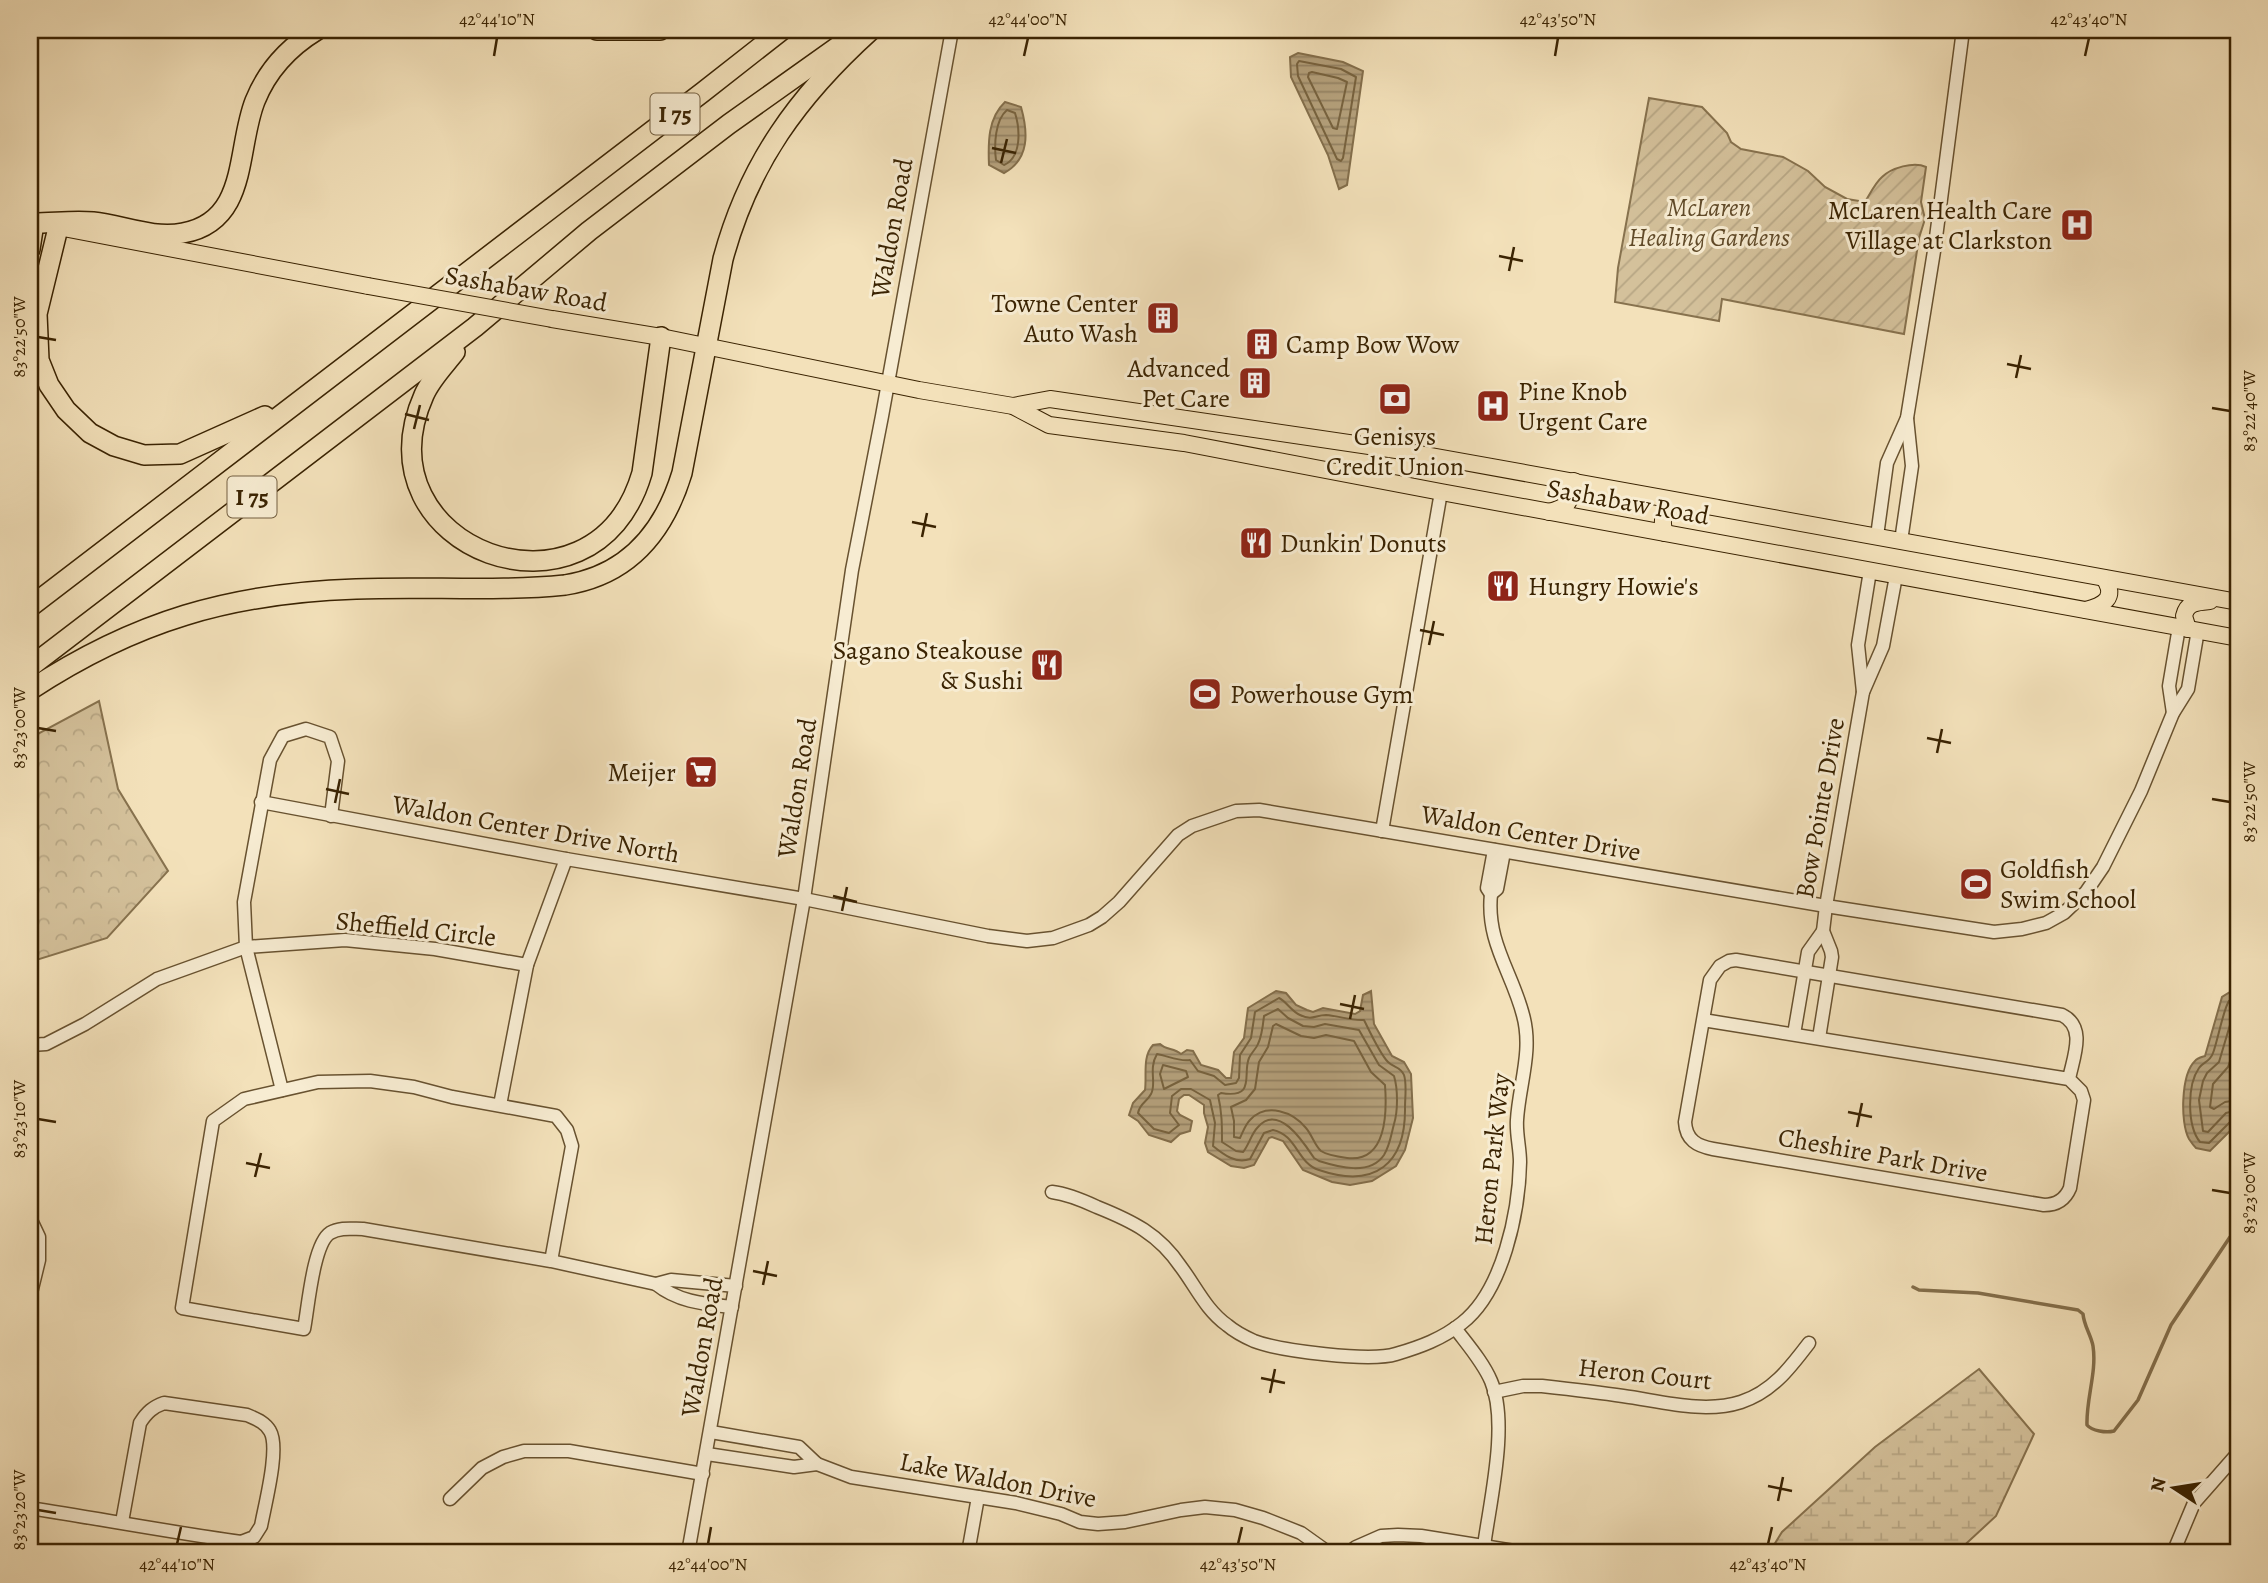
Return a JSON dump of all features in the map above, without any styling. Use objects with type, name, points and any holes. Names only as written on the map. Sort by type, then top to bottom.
[{"type":"highway","points":[[30,249],[32,223],[91,222],[166,235],[187,233],[210,222],[225,208],[234,191],[249,122],[262,87],[288,52],[317,30]]},
{"type":"highway","points":[[597,30],[660,30]]},
{"type":"highway","name":"I 75","points":[[30,607],[782,30]]},
{"type":"highway","name":"I 75","points":[[30,667],[475,327],[590,231],[729,124],[860,30]]},
{"type":"highway","points":[[30,690],[70,664],[139,631],[192,612],[251,598],[357,589],[548,586],[581,582],[614,568],[643,546],[655,532],[675,495],[682,473],[705,346],[730,233],[759,167],[788,117],[817,81],[871,30]]},
{"type":"highway","points":[[58,228],[37,314],[39,360],[65,410],[90,433],[114,446],[144,455],[180,454],[247,425],[315,388]]},
{"type":"highway","points":[[475,327],[424,395],[413,430],[414,465],[419,486],[426,503],[452,533],[466,544],[499,558],[532,562],[584,548],[615,524],[627,510],[642,473],[661,337]]},
{"type":"main road","name":"Sashabaw Road","points":[[32,223],[661,337],[887,384],[1013,406],[1049,425],[1184,443],[2238,638]]},
{"type":"main road","name":"Sashabaw Road","points":[[1013,406],[1050,399],[1403,451],[2231,601]]},
{"type":"main road","points":[[1103,432],[1106,407]]},
{"type":"main road","points":[[1284,462],[1279,456],[1280,446],[1293,434]]},
{"type":"main road","points":[[1549,512],[1569,503],[1574,481]]},
{"type":"main road","points":[[1665,533],[1662,522],[1666,511],[1692,503]]},
{"type":"main road","points":[[2086,610],[2100,606],[2107,599],[2109,591],[2104,578]]},
{"type":"main road","points":[[2189,629],[2184,616],[2190,604],[2231,601]]},
{"type":"street","name":"Waldon Road","points":[[688,1553],[804,899],[852,570],[951,30]]},
{"type":"street","points":[[1877,536],[1887,463],[1907,418],[1935,245],[1964,30]]},
{"type":"street","points":[[1901,541],[1912,466],[1907,418]]},
{"type":"street","points":[[1382,831],[1441,492]]},
{"type":"street","name":"Bow Pointe Drive","points":[[1863,692],[1858,645],[1870,571]]},
{"type":"street","name":"Bow Pointe Drive","points":[[1819,1038],[1831,951],[1823,931],[1826,906],[1863,692],[1883,646],[1896,576]]},
{"type":"street","name":"Waldon Center Drive","points":[[804,899],[988,936],[1030,941],[1053,938],[1102,917],[1119,902],[1178,835],[1209,818],[1236,811],[1259,810],[1826,906],[1994,932],[2022,929],[2046,923],[2064,913],[2086,892],[2103,867],[2141,791],[2173,713],[2188,689],[2189,629]]},
{"type":"street","name":"Waldon Center Drive","points":[[2173,713],[2169,686],[2189,629]]},
{"type":"street","points":[[282,1090],[246,947],[244,902],[270,760],[283,736],[306,729],[330,737],[338,761],[331,816]]},
{"type":"street","name":"Waldon Center Drive North","points":[[261,803],[804,899]]},
{"type":"street","name":"Heron Park Way","points":[[1052,1192],[1066,1194],[1133,1221],[1159,1240],[1181,1266],[1209,1309],[1227,1325],[1254,1341],[1351,1357],[1388,1357],[1422,1346],[1464,1322],[1481,1302],[1502,1264],[1512,1223],[1520,1161],[1517,1120],[1527,1036],[1524,1015],[1498,953],[1490,909],[1492,894],[1497,889],[1499,851]]},
{"type":"street","points":[[500,1105],[527,965],[566,859]]},
{"type":"street","name":"Bow Pointe Drive","points":[[1794,1034],[1809,949],[1823,931]]},
{"type":"street","name":"Sheffield Circle","points":[[30,1045],[46,1044],[76,1029],[157,979],[246,947],[345,940],[435,949],[527,965]]},
{"type":"street","name":"Cheshire Park Drive","points":[[1736,960],[1805,972],[2066,1016],[2075,1026],[2077,1036],[2068,1079],[2081,1091],[2084,1100],[2070,1188],[2066,1197],[2059,1202],[2044,1205],[1700,1146],[1688,1136],[1685,1122],[1712,974],[1724,962],[1736,960]]},
{"type":"street","points":[[1703,1020],[2068,1079]]},
{"type":"street","points":[[551,1261],[572,1146],[567,1130],[556,1116],[452,1097],[414,1087],[370,1081],[318,1082],[244,1099],[213,1121],[182,1308],[304,1329],[319,1248],[329,1234],[344,1228],[551,1261],[656,1284],[668,1293],[688,1300],[732,1307]]},
{"type":"street","points":[[30,1218],[40,1237],[39,1260],[30,1297]]},
{"type":"street","points":[[656,1284],[671,1280],[736,1286]]},
{"type":"street","points":[[1455,1328],[1492,1382],[1498,1410],[1498,1443],[1484,1546]]},
{"type":"street","name":"Heron Court","points":[[1494,1392],[1523,1386],[1542,1386],[1699,1406],[1727,1405],[1763,1391],[1786,1373],[1809,1343]]},
{"type":"street","points":[[30,1508],[122,1522],[140,1528],[241,1542],[254,1537],[261,1525],[275,1445],[269,1430],[258,1419],[247,1415],[164,1403],[153,1407],[140,1423],[122,1522]]},
{"type":"street","name":"Lake Waldon Drive","points":[[711,1432],[799,1447],[817,1464],[851,1477],[1016,1503],[1061,1514],[1080,1522],[1125,1522],[1205,1507],[1235,1510],[1301,1533],[1329,1553]]},
{"type":"street","points":[[450,1499],[482,1468],[503,1457],[524,1451],[569,1451],[703,1474]]},
{"type":"street","points":[[2173,1553],[2194,1503],[2238,1453]]},
{"type":"street","name":"Lake Waldon Drive","points":[[707,1454],[794,1467],[817,1464]]},
{"type":"street","points":[[968,1553],[978,1497]]},
{"type":"street","points":[[1348,1553],[1381,1536],[1389,1535],[1421,1536],[1527,1553]]},
{"type":"green space","name":"McLaren Healing Gardens","points":[[1649,98],[1702,107],[1727,133],[1731,142],[1741,149],[1783,157],[1847,199],[1865,202],[1879,179],[1897,168],[1909,165],[1926,167],[1921,202],[1925,219],[1919,238],[1904,334],[1722,299],[1719,321],[1615,302],[1618,268]]},
{"type":"green space","points":[[99,701],[118,789],[168,871],[107,938],[30,962],[30,738]]},
{"type":"green space","points":[[1979,1369],[2034,1434],[1996,1516],[1956,1553],[1769,1553],[1782,1532],[1875,1447]]},
{"type":"water","points":[[1298,53],[1343,62],[1363,71],[1347,185],[1339,189],[1328,155],[1291,77],[1290,57]]},
{"type":"water","points":[[1005,102],[1021,107],[1026,135],[1019,160],[1004,173],[989,165],[989,148],[992,123]]},
{"type":"water","points":[[2238,987],[2238,1123],[2210,1151],[2196,1148],[2189,1139],[2184,1122],[2183,1099],[2187,1076],[2196,1060],[2205,1056],[2222,997]]},
{"type":"water","points":[[1276,991],[1286,993],[1296,1005],[1313,1012],[1323,1008],[1355,1014],[1360,1011],[1363,995],[1371,991],[1374,1024],[1392,1056],[1404,1062],[1411,1074],[1413,1118],[1405,1150],[1396,1166],[1372,1181],[1350,1185],[1332,1182],[1303,1170],[1283,1141],[1272,1137],[1254,1165],[1244,1168],[1231,1166],[1208,1152],[1205,1143],[1208,1127],[1204,1105],[1189,1095],[1179,1099],[1177,1111],[1192,1121],[1190,1131],[1180,1134],[1171,1142],[1149,1135],[1138,1121],[1129,1115],[1133,1103],[1145,1090],[1146,1061],[1153,1045],[1160,1044],[1181,1054],[1187,1050],[1193,1051],[1201,1065],[1218,1070],[1226,1078],[1231,1078],[1234,1052],[1244,1038],[1248,1008]]},
{"type":"waterway","points":[[1913,1287],[1919,1290],[1978,1293],[2078,1310],[2083,1314],[2094,1356],[2087,1425],[2099,1431],[2114,1431],[2138,1400],[2171,1325],[2238,1229]]},
{"type":"place","name":"McLaren Health Care Village at Clarkston","points":[[2077,225]]},
{"type":"place","name":"Towne Center Auto Wash","points":[[1163,318]]},
{"type":"place","name":"Camp Bow Wow","points":[[1262,344]]},
{"type":"place","name":"Advanced Pet Care","points":[[1255,383]]},
{"type":"place","name":"Genisys Credit Union","points":[[1395,399]]},
{"type":"place","name":"Pine Knob Urgent Care","points":[[1493,406]]},
{"type":"place","name":"Dunkin' Donuts","points":[[1256,543]]},
{"type":"place","name":"Hungry Howie's","points":[[1503,586]]},
{"type":"place","name":"Sagano Steakouse & Sushi","points":[[1047,665]]},
{"type":"place","name":"Powerhouse Gym","points":[[1205,694]]},
{"type":"place","name":"Meijer","points":[[701,772]]},
{"type":"place","name":"Goldfish Swim School","points":[[1976,884]]}]
